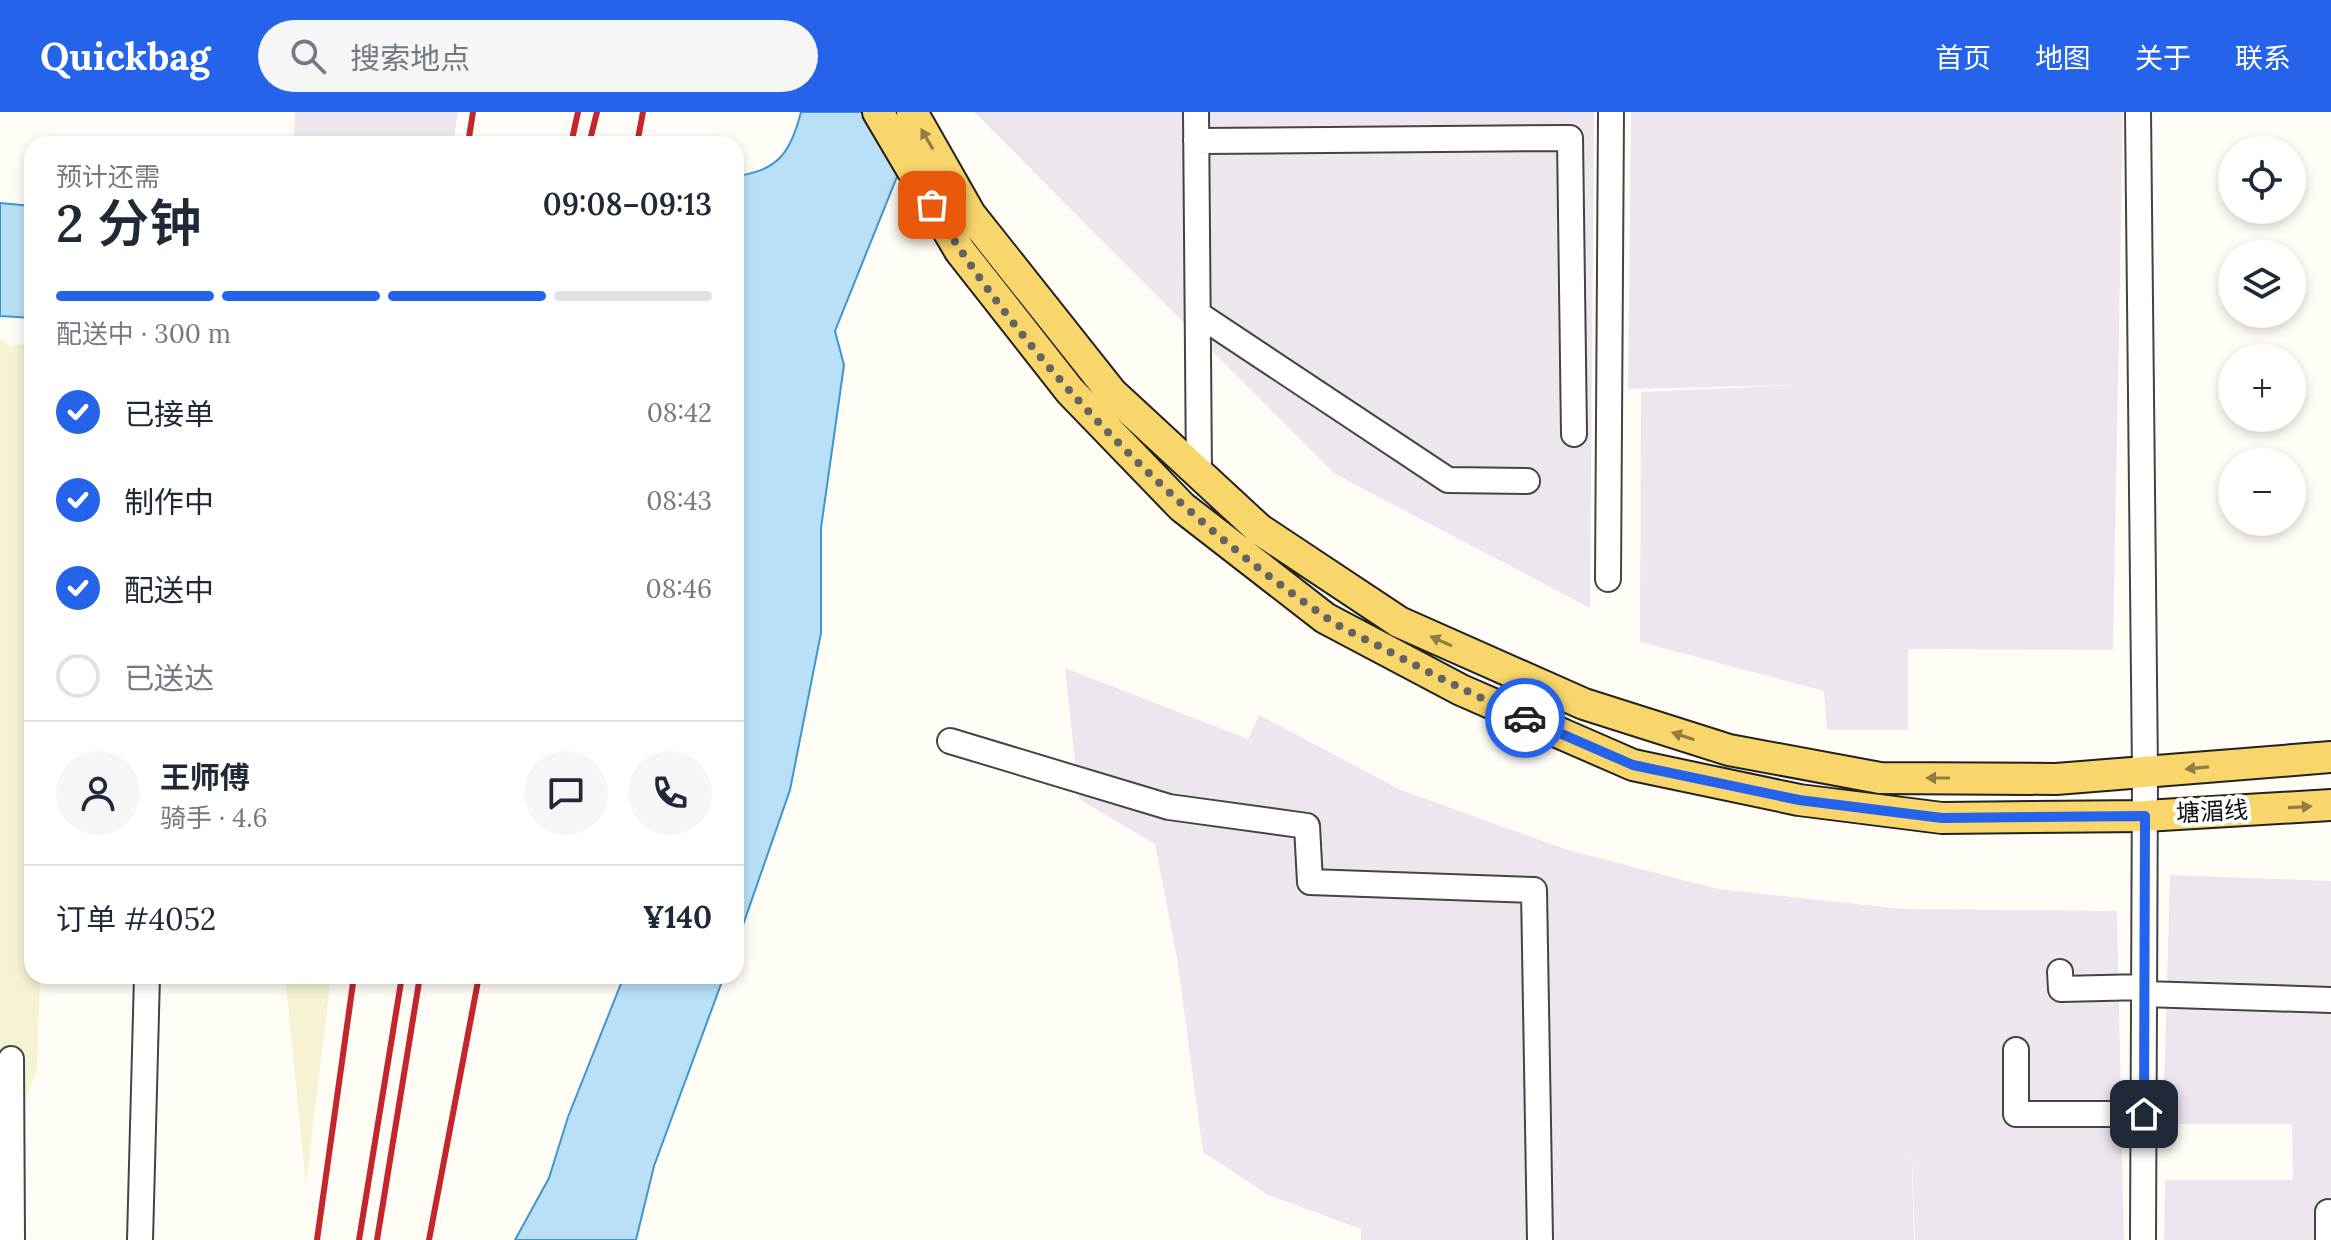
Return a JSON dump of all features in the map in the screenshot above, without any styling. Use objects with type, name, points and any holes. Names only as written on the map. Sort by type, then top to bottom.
[{"type":"main road","name":"塘湄线","points":[[878,112],[960,251],[1070,391],[1182,507],[1325,618],[1461,690],[1633,765],[1799,800],[1942,818],[2145,816],[2331,805]]},
{"type":"main road","points":[[912,112],[970,214],[1112,393],[1259,529],[1399,622],[1584,704],[1729,750],[1880,778],[2056,779],[2331,757]]},
{"type":"street","points":[[1196,112],[1199,474]]},
{"type":"street","points":[[1608,579],[1611,112]]},
{"type":"street","points":[[2138,112],[2145,772],[2143,1240]]},
{"type":"street","points":[[1196,141],[1570,138],[1574,434]]},
{"type":"street","points":[[1198,314],[1448,480],[1527,481]]},
{"type":"street","points":[[950,741],[1169,807],[1307,826],[1310,882],[1534,890],[1540,1240]]},
{"type":"street","points":[[2060,972],[2061,989],[2331,1000]]},
{"type":"street","points":[[140,1240],[147,984]]},
{"type":"street","points":[[2016,1050],[2016,1114],[2144,1114]]},
{"type":"street","points":[[11,1059],[12,1240]]},
{"type":"street","points":[[2328,1212],[2328,1240]]},
{"type":"shaded area","points":[[295,112],[458,112],[454,136],[294,136]]},
{"type":"shaded area","points":[[974,112],[1594,112],[1590,608],[1335,474]]},
{"type":"shaded area","points":[[1631,112],[2123,112],[2113,650],[1908,649],[1908,730],[1827,730],[1824,691],[1640,642],[1641,392],[1803,385],[1628,389]]},
{"type":"shaded area","points":[[0,339],[11,346],[24,344],[24,984],[40,984],[37,1068],[7,1151],[0,1151]]},
{"type":"shaded area","points":[[1065,668],[1248,739],[1259,715],[1401,790],[1568,850],[1718,889],[1904,909],[2117,911],[2124,1240],[1915,1240],[1911,1131],[1914,1240],[1361,1240],[1361,1229],[1268,1195],[1203,1152],[1177,958],[1155,844],[1079,799]]},
{"type":"shaded area","points":[[2170,875],[2331,881],[2331,1198],[2320,1198],[2317,1240],[2164,1240],[2165,1180],[2293,1180],[2292,1124],[2163,1124]]},
{"type":"shaded area","points":[[286,984],[330,984],[306,1186]]},
{"type":"water","points":[[801,112],[923,112],[835,331],[844,365],[821,528],[821,633],[790,790],[744,922],[744,174],[773,164],[793,138]]},
{"type":"water","points":[[0,203],[24,205],[24,318],[0,316]]},
{"type":"water","points":[[621,984],[721,984],[654,1166],[636,1240],[515,1240],[549,1178],[568,1117]]},
{"type":"railway","points":[[469,136],[473,112]]},
{"type":"railway","points":[[573,136],[578,112]]},
{"type":"railway","points":[[591,136],[597,112]]},
{"type":"railway","points":[[638,136],[643,112]]},
{"type":"railway","points":[[317,1240],[353,984]]},
{"type":"railway","points":[[359,1240],[401,984]]},
{"type":"railway","points":[[377,1240],[419,984]]},
{"type":"railway","points":[[429,1240],[477,984]]},
{"type":"way so far","points":[[932,205],[960,251],[1070,391],[1182,507],[1325,618],[1461,690],[1525,718]]},
{"type":"route","points":[[1525,718],[1633,765],[1799,800],[1942,818],[2145,816],[2144,1114]]}]
